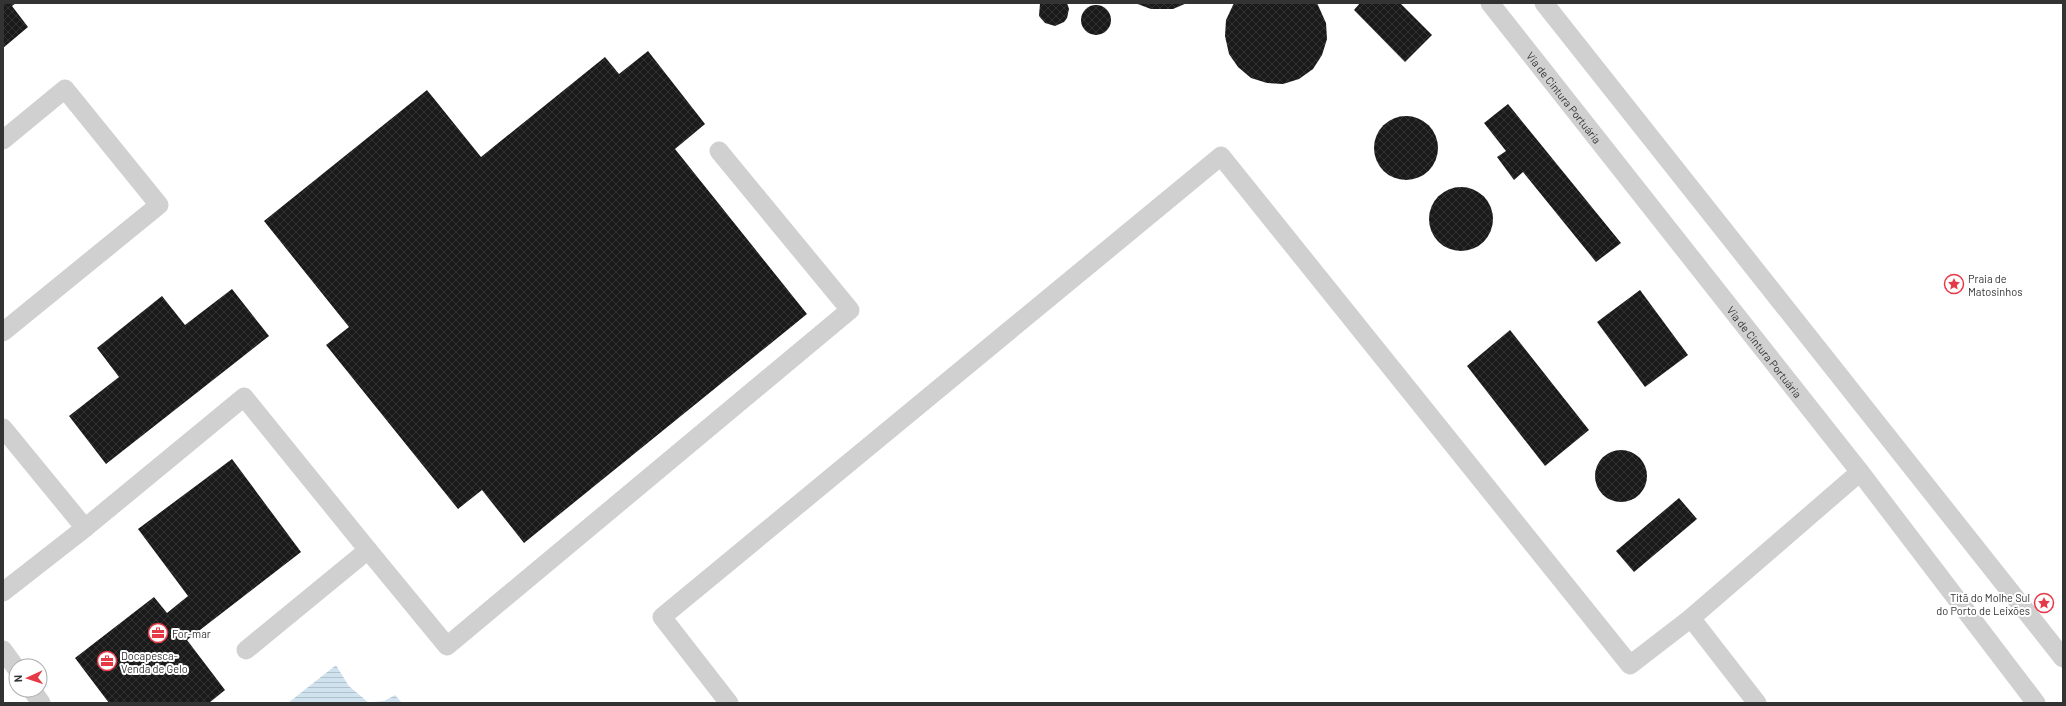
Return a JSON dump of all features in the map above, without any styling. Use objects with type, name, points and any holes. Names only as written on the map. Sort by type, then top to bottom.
[{"type":"lane","name":"Via de Cintura Portuária","points":[[1490,3],[1860,472],[2036,703]]},
{"type":"lane","points":[[1544,3],[2063,658]]},
{"type":"lane","points":[[3,140],[65,89],[159,205],[3,332]]},
{"type":"lane","points":[[3,592],[85,528],[244,397],[447,646],[850,310],[719,151]]},
{"type":"lane","points":[[729,703],[662,617],[1221,156],[1630,665],[1691,618],[1860,472]]},
{"type":"lane","points":[[3,428],[9,448],[85,528]]},
{"type":"lane","points":[[246,650],[368,550]]},
{"type":"lane","points":[[1691,618],[1757,703]]},
{"type":"water","points":[[336,665],[349,686],[368,702],[384,701],[395,695],[402,703],[288,703]]},
{"type":"pier","points":[[336,663],[350,685],[368,700],[384,699],[394,693],[395,695],[384,701],[368,702],[349,686],[336,665],[286,703]]},
{"type":"building","points":[[3,3],[16,3],[12,6],[28,27],[3,48]]},
{"type":"building","points":[[1040,3],[1067,3],[1069,9],[1067,18],[1064,22],[1055,26],[1045,23],[1039,16]]},
{"type":"building","points":[[1135,3],[1187,3],[1173,9],[1151,9]]},
{"type":"building","points":[[1234,3],[1317,3],[1326,23],[1327,39],[1322,55],[1313,69],[1299,79],[1283,84],[1267,83],[1251,78],[1238,67],[1229,54],[1225,36],[1226,20]]},
{"type":"building","points":[[1360,3],[1400,3],[1432,35],[1405,62],[1354,10]]},
{"type":"building","points":[[1096,5],[1107,9],[1111,20],[1107,31],[1096,35],[1085,31],[1081,20],[1085,9]]},
{"type":"building","points":[[648,51],[705,124],[675,149],[807,314],[524,543],[482,490],[458,509],[326,345],[349,327],[264,221],[427,90],[481,157],[605,57],[619,74]]},
{"type":"building","points":[[1508,104],[1621,243],[1596,262],[1523,172],[1514,180],[1497,157],[1506,151],[1484,123]]},
{"type":"building","points":[[1400,116],[1412,116],[1429,125],[1436,136],[1438,148],[1436,160],[1429,171],[1412,180],[1400,180],[1388,175],[1379,166],[1374,154],[1374,142],[1379,130],[1388,121]]},
{"type":"building","points":[[1455,187],[1467,187],[1484,196],[1491,207],[1493,219],[1491,231],[1484,242],[1467,251],[1455,251],[1443,246],[1434,237],[1429,225],[1429,213],[1434,201],[1443,192]]},
{"type":"building","points":[[232,289],[269,336],[106,464],[69,416],[119,377],[97,348],[162,296],[185,325]]},
{"type":"building","points":[[1640,290],[1688,355],[1645,387],[1597,322]]},
{"type":"building","points":[[1510,330],[1589,430],[1545,466],[1467,366]]},
{"type":"building","points":[[1621,450],[1631,452],[1639,458],[1645,466],[1647,476],[1645,486],[1639,494],[1631,500],[1621,502],[1611,500],[1603,494],[1597,486],[1595,476],[1597,466],[1603,458],[1611,452]]},
{"type":"building","points":[[232,459],[301,552],[187,640],[225,690],[209,703],[109,703],[75,658],[154,597],[167,613],[188,596],[138,529]]},
{"type":"building","points":[[1679,498],[1697,519],[1634,572],[1616,551]]},
{"type":"place","name":"Praia de Matosinhos","points":[[1954,284]]},
{"type":"place","name":"Titã do Molhe Sul do Porto de Leixões","points":[[2044,603]]},
{"type":"place","name":"For-mar","points":[[158,633]]},
{"type":"place","name":"Docapesca- Venda de Gelo","points":[[107,661]]}]
